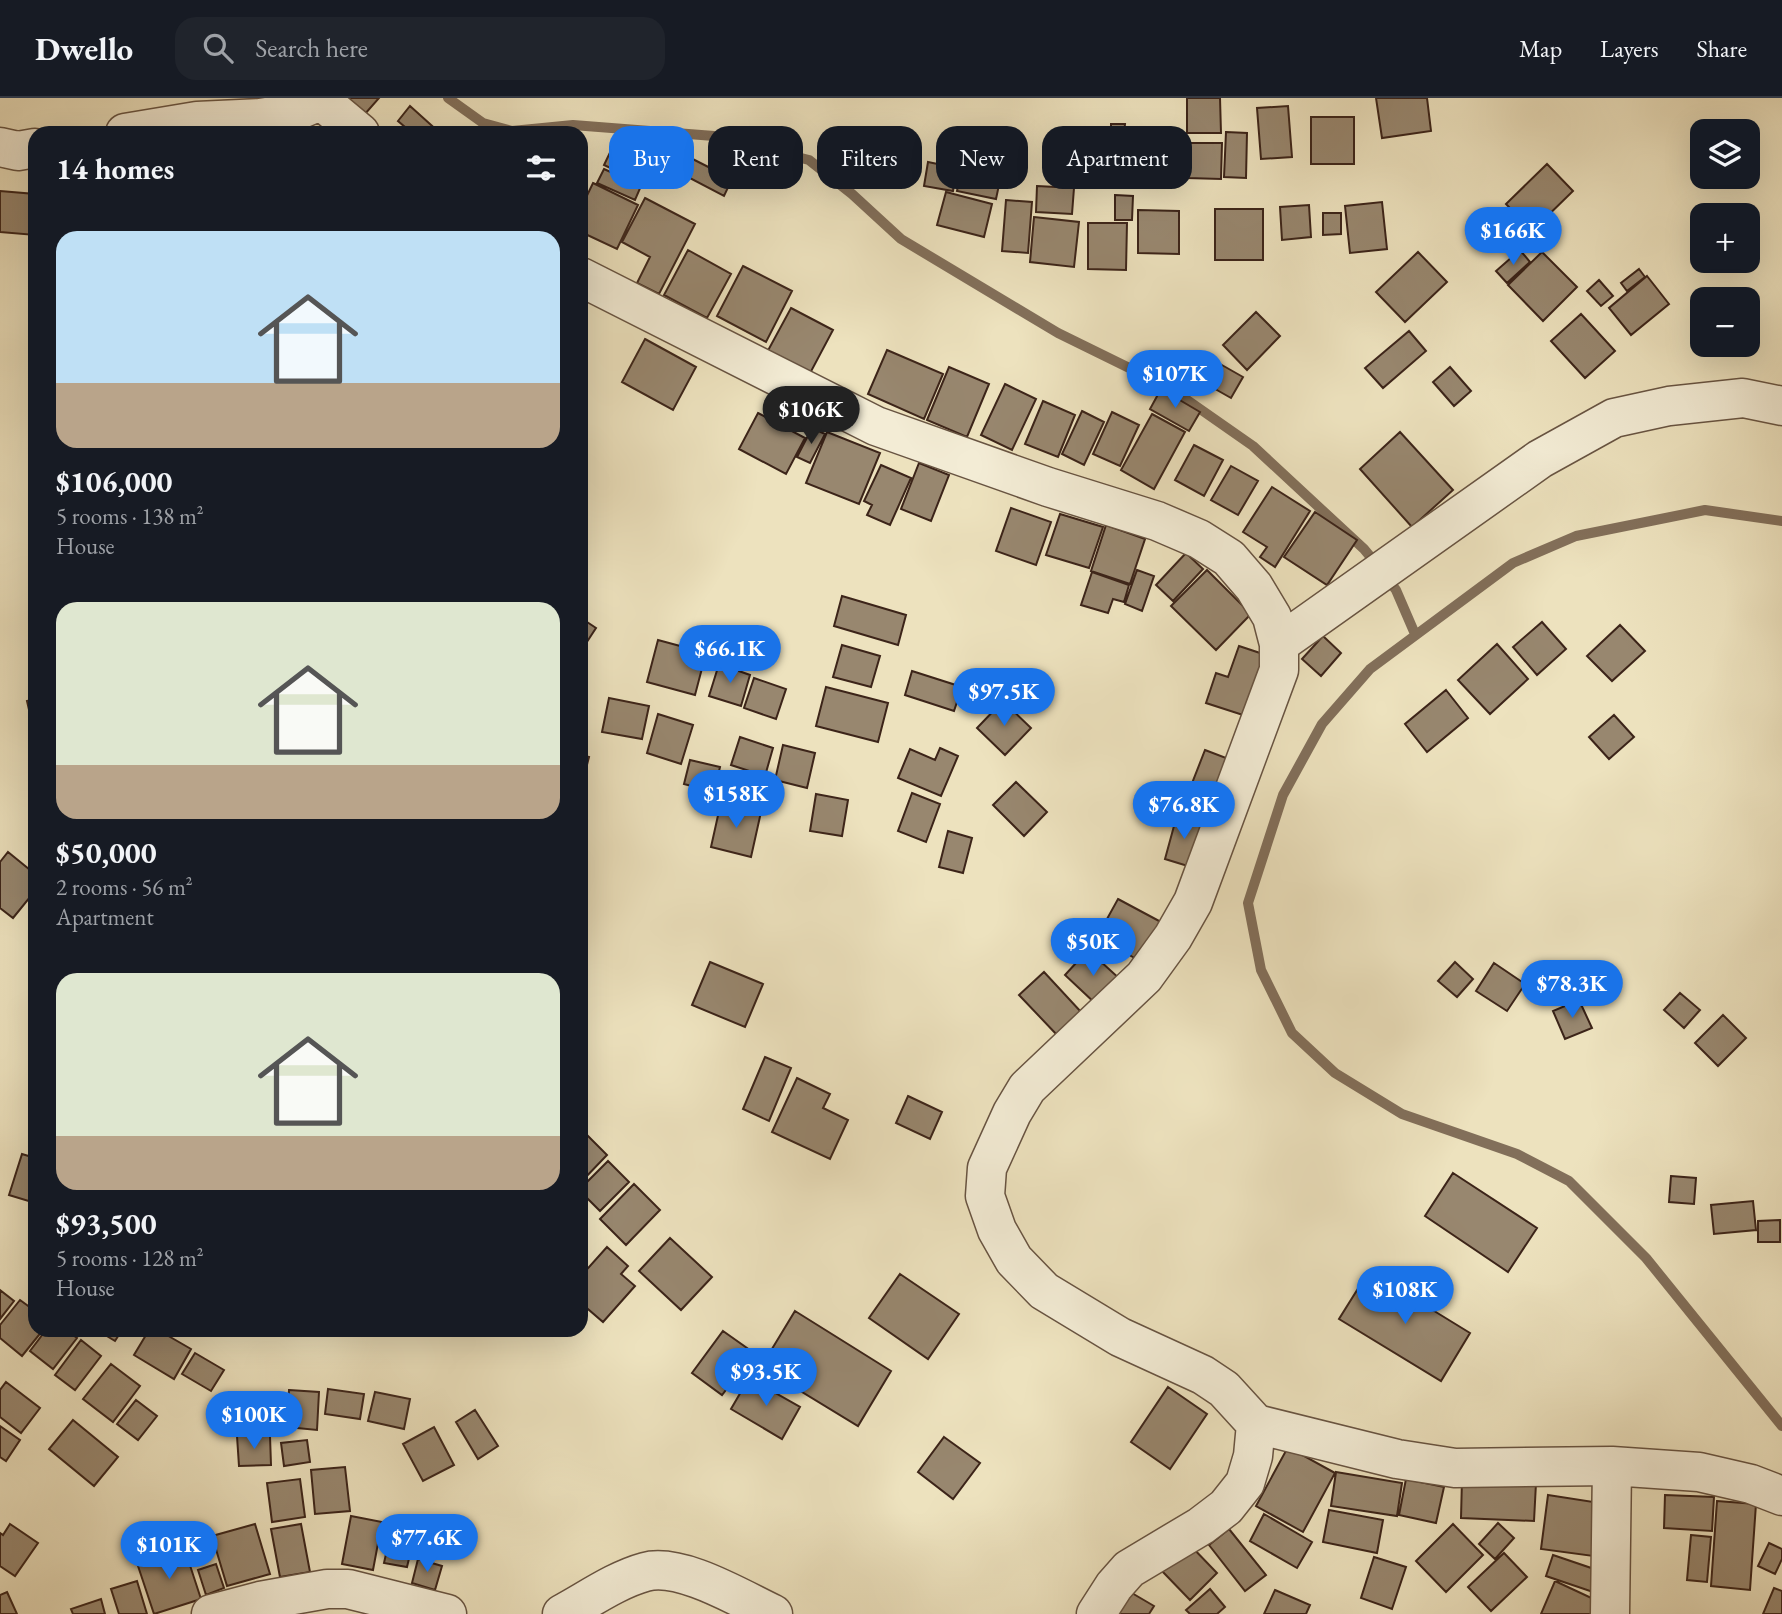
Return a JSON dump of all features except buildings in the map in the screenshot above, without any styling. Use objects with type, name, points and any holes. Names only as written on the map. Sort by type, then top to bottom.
[{"type":"street","points":[[167,126],[292,113],[314,99],[351,126]]},
{"type":"street","points":[[0,147],[18,151],[28,149]]},
{"type":"street","points":[[588,281],[876,426],[1048,487],[1157,522],[1199,539],[1229,558],[1254,587],[1272,617],[1279,644],[1279,670],[1193,902],[1173,937],[1144,976],[1027,1088],[1012,1113],[987,1168],[985,1196],[997,1230],[1014,1260],[1044,1291],[1120,1337],[1213,1382],[1224,1389],[1255,1424],[1397,1459],[1455,1468],[1612,1466],[1699,1472],[1751,1484],[1782,1496]]},
{"type":"street","points":[[1279,644],[1540,459],[1614,418],[1669,406],[1743,398],[1782,406]]},
{"type":"street","points":[[1096,1614],[1129,1569],[1201,1526],[1226,1507],[1245,1483],[1253,1456],[1255,1424]]},
{"type":"street","points":[[1609,1614],[1612,1466]]},
{"type":"street","points":[[562,1614],[629,1578],[647,1571],[665,1570],[682,1573],[773,1614]]},
{"type":"street","points":[[211,1614],[260,1601],[327,1589],[348,1589],[447,1614]]},
{"type":"waterway","points":[[448,98],[483,123],[494,126]]},
{"type":"waterway","points":[[563,126],[586,126]]},
{"type":"waterway","points":[[588,126],[714,136],[809,160],[852,194],[901,239],[1058,333],[1170,388],[1253,446],[1364,549],[1378,566]]},
{"type":"waterway","points":[[1782,521],[1705,510],[1576,536],[1513,563],[1370,669],[1322,724],[1283,795],[1248,903],[1261,970],[1292,1033],[1335,1073],[1402,1114],[1517,1154],[1569,1181],[1646,1258],[1782,1426]]},
{"type":"waterway","points":[[1387,578],[1396,590],[1415,634]]}]
